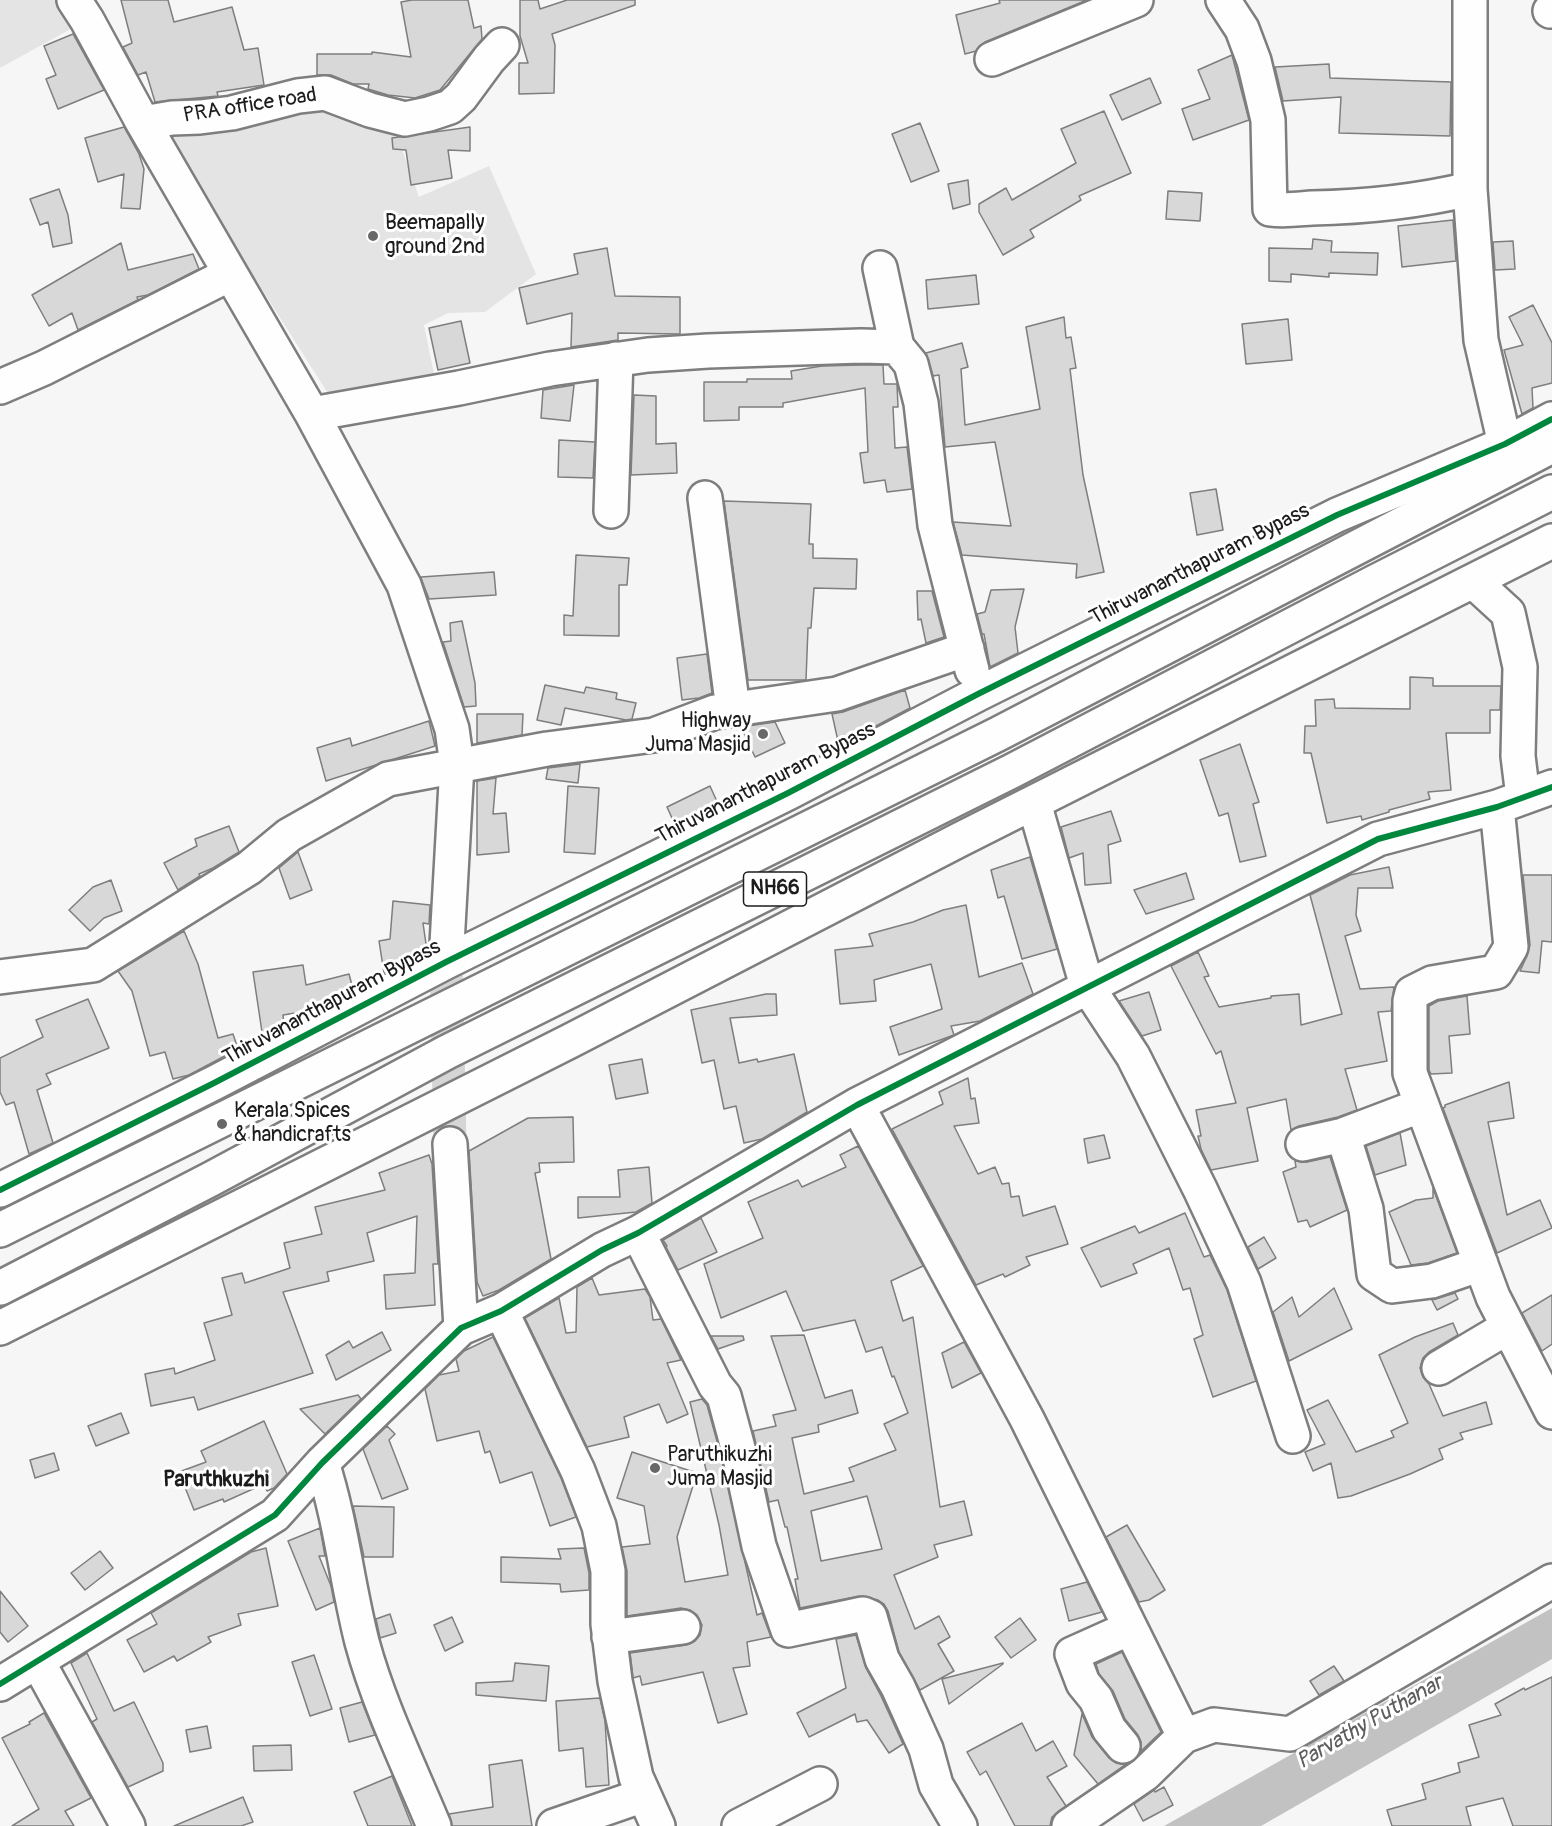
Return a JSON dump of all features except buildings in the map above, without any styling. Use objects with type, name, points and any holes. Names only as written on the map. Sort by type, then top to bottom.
[{"type":"main road","points":[[74,0],[312,414],[404,585],[452,729],[457,765],[446,962]]},
{"type":"main road","points":[[992,59],[1136,0]]},
{"type":"main road","points":[[1223,0],[1242,29],[1254,61],[1268,120],[1270,209],[1331,208],[1435,197],[1470,189]]},
{"type":"main road","points":[[1470,0],[1470,189],[1481,340],[1505,444]]},
{"type":"main road","name":"PRA office road","points":[[143,123],[232,113],[298,96],[325,93],[370,110],[405,118],[429,114],[450,107],[461,97],[502,45]]},
{"type":"main road","points":[[880,268],[897,347],[911,364],[921,403],[935,525],[978,694]]},
{"type":"main road","points":[[0,387],[44,368],[230,274]]},
{"type":"main road","points":[[312,414],[616,359],[708,351],[897,347]]},
{"type":"main road","points":[[611,511],[616,359]]},
{"type":"main road","name":"Thiruvananthapuram Bypass","points":[[0,1190],[214,1083],[446,962],[788,793],[978,694],[1337,515],[1505,444],[1552,419]]},
{"type":"main road","name":"NH66","points":[[0,1230],[987,739],[1552,446]]},
{"type":"main road","name":"NH66","points":[[0,1288],[211,1179],[447,1052],[1012,771],[1552,492]]},
{"type":"main road","points":[[705,498],[733,709]]},
{"type":"main road","points":[[0,1328],[570,1041],[1552,541]]},
{"type":"main road","points":[[1473,581],[1508,613],[1520,667],[1518,756],[1524,797],[1511,947],[1496,972],[1432,983],[1412,993],[1410,1073],[1493,1297],[1552,1412]]},
{"type":"main road","points":[[0,977],[93,965],[249,868],[289,835],[388,779],[547,749],[654,735],[715,712],[837,694],[967,649]]},
{"type":"main road","points":[[0,1684],[275,1515],[322,1463],[461,1328],[501,1311],[857,1105],[1378,839],[1524,797]]},
{"type":"main road","points":[[1034,803],[1087,986],[1133,1056],[1244,1283],[1293,1436]]},
{"type":"main road","points":[[857,1105],[1027,1419],[1184,1736]]},
{"type":"main road","points":[[1304,1144],[1343,1135],[1422,1106]]},
{"type":"main road","points":[[1343,1135],[1366,1209],[1374,1274],[1392,1286],[1432,1281],[1481,1264]]},
{"type":"main road","points":[[450,1144],[461,1328]]},
{"type":"main road","points":[[638,1233],[715,1385],[724,1396],[738,1448],[759,1546],[789,1630],[863,1614],[870,1617],[882,1659],[898,1687],[926,1749],[936,1785],[960,1826]]},
{"type":"main road","points":[[501,1311],[578,1471],[599,1526],[608,1571],[609,1637],[615,1681],[634,1767],[658,1826]]},
{"type":"main road","points":[[1439,1368],[1508,1327]]},
{"type":"main road","points":[[322,1463],[332,1493],[363,1644],[376,1685],[434,1826]]},
{"type":"main road","points":[[1069,1826],[1150,1770],[1184,1736],[1214,1725],[1290,1734],[1552,1581]]},
{"type":"main road","points":[[609,1637],[684,1627]]},
{"type":"main road","points":[[1123,1746],[1108,1730],[1096,1699],[1083,1683],[1072,1654],[1130,1628]]},
{"type":"main road","points":[[38,1662],[128,1826]]},
{"type":"main road","points":[[739,1826],[820,1784]]},
{"type":"main road","points":[[554,1826],[644,1795]]},
{"type":"shaded area","points":[[0,0],[76,0],[87,20],[0,68]]},
{"type":"shaded area","name":"Beemapally ground 2nd","points":[[272,108],[353,112],[398,138],[419,197],[489,166],[536,274],[485,312],[448,313],[424,325],[434,374],[329,395],[161,130]]},
{"type":"water","name":"Parvathy Puthanar","points":[[1552,1608],[1552,1659],[1261,1826],[1164,1826]]},
{"type":"tunnel","points":[[446,962],[450,1144]]},
{"type":"cycle path","points":[[0,1190],[214,1083],[446,962],[788,793],[978,694],[1337,515],[1505,444],[1552,419]]},
{"type":"cycle path","points":[[0,1684],[275,1515],[322,1463],[461,1328],[501,1311],[602,1250],[638,1233],[857,1105],[1378,839],[1497,807],[1552,787]]},
{"type":"place","name":"Beemapally ground 2nd","points":[[373,236]]},
{"type":"place","name":"Highway Juma Masjid","points":[[763,734]]},
{"type":"place","name":"Kerala Spices & handicrafts","points":[[222,1124]]},
{"type":"place","name":"Paruthikuzhi Juma Masjid","points":[[655,1468]]},
{"type":"district","name":"Paruthkuzhi","points":[[216,1480]]}]
